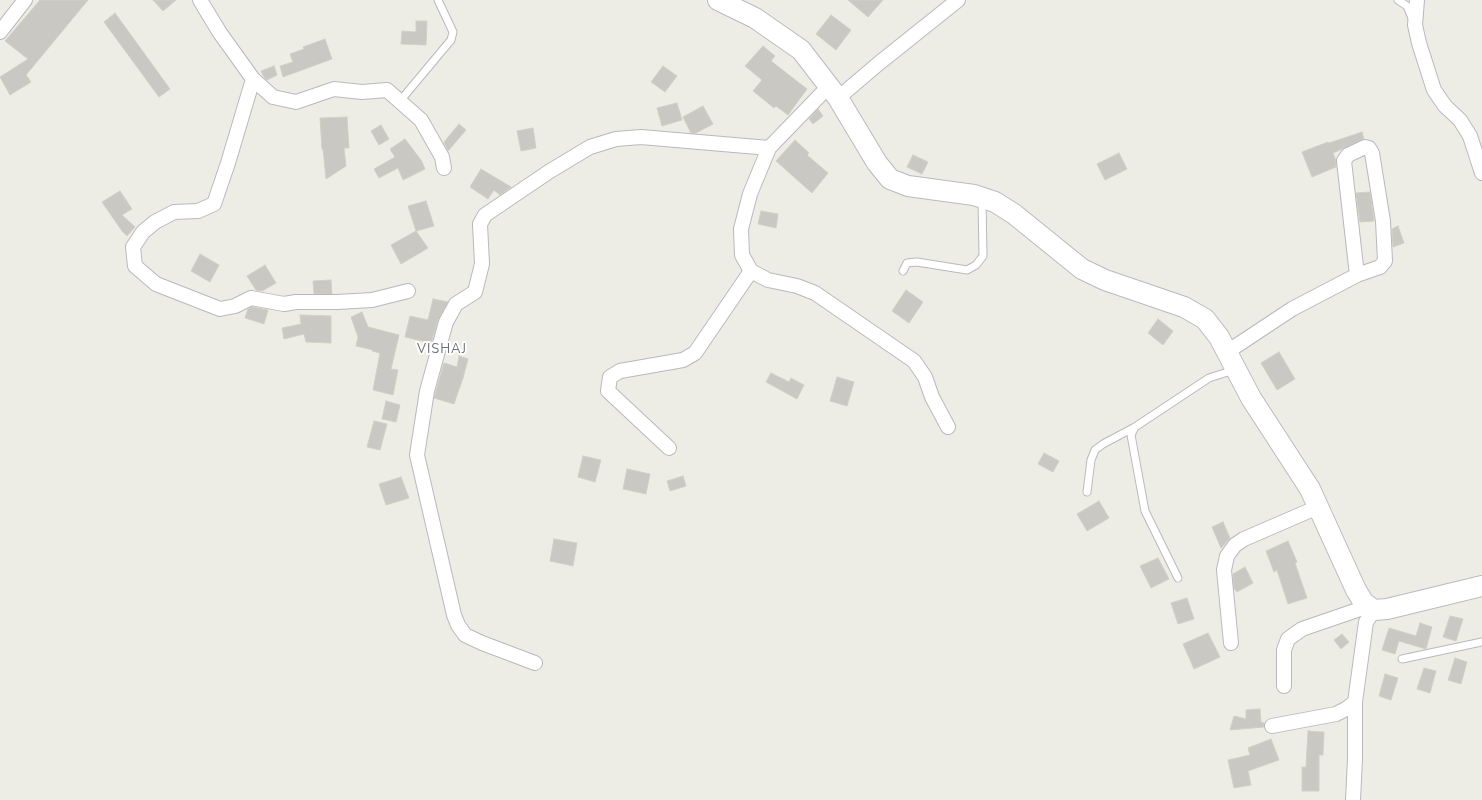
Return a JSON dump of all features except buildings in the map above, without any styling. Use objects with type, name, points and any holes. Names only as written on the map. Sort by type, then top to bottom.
[{"type":"main road","points":[[718,0],[755,18],[801,50],[833,92],[877,163],[890,179],[908,186],[974,195],[995,202],[1014,214],[1082,269],[1105,280],[1184,307],[1205,319],[1219,337],[1251,398],[1310,489],[1356,590],[1364,603],[1371,608],[1387,609],[1482,586]]},
{"type":"street","points":[[0,32],[25,0]]},
{"type":"street","points":[[200,0],[220,33],[253,79],[273,97],[296,102],[334,89],[362,92],[387,90],[421,120],[442,157],[444,168]]},
{"type":"street","points":[[948,427],[932,397],[925,377],[914,361],[815,293],[797,286],[768,280],[751,271],[742,255],[741,229],[750,194],[769,148],[833,92],[878,64],[958,0]]},
{"type":"street","points":[[1417,0],[1415,25],[1419,43],[1434,90],[1445,106],[1460,120],[1470,136],[1482,173]]},
{"type":"street","points":[[253,79],[214,204],[198,211],[174,212],[155,222],[143,232],[133,247],[135,266],[156,284],[220,309],[235,306],[251,298],[284,304],[296,302],[337,302],[372,300],[408,291]]},
{"type":"street","points":[[536,663],[482,643],[465,635],[458,625],[454,615],[417,455],[427,391],[446,322],[456,304],[475,292],[482,264],[480,224],[485,215],[550,170],[590,147],[616,139],[641,137],[769,148]]},
{"type":"street","points":[[1227,352],[1292,309],[1357,275],[1380,266],[1384,261],[1383,221],[1373,161],[1369,148],[1365,147],[1348,155],[1344,161],[1357,275]]},
{"type":"street","points":[[669,448],[608,392],[610,377],[620,371],[683,360],[695,353],[751,271]]},
{"type":"street","points":[[1231,643],[1224,570],[1227,556],[1235,545],[1244,539],[1318,508]]},
{"type":"street","points":[[1284,686],[1284,650],[1288,639],[1302,629],[1371,608]]},
{"type":"street","points":[[1353,800],[1355,702],[1366,622],[1371,608]]},
{"type":"street","points":[[1272,726],[1336,714],[1346,710],[1355,702]]},
{"type":"lane","points":[[400,101],[451,40],[453,32],[438,0]]},
{"type":"lane","points":[[1398,0],[1407,6],[1415,25]]},
{"type":"lane","points":[[903,271],[907,263],[917,262],[967,270],[976,266],[983,256],[982,198]]},
{"type":"lane","points":[[1087,492],[1091,460],[1095,450],[1103,444],[1135,427],[1208,378],[1236,370]]},
{"type":"lane","points":[[1135,427],[1131,435],[1145,510],[1178,578]]},
{"type":"lane","points":[[1402,658],[1482,642]]},
{"type":"district","name":"VISHAJ","points":[[442,350]]}]
